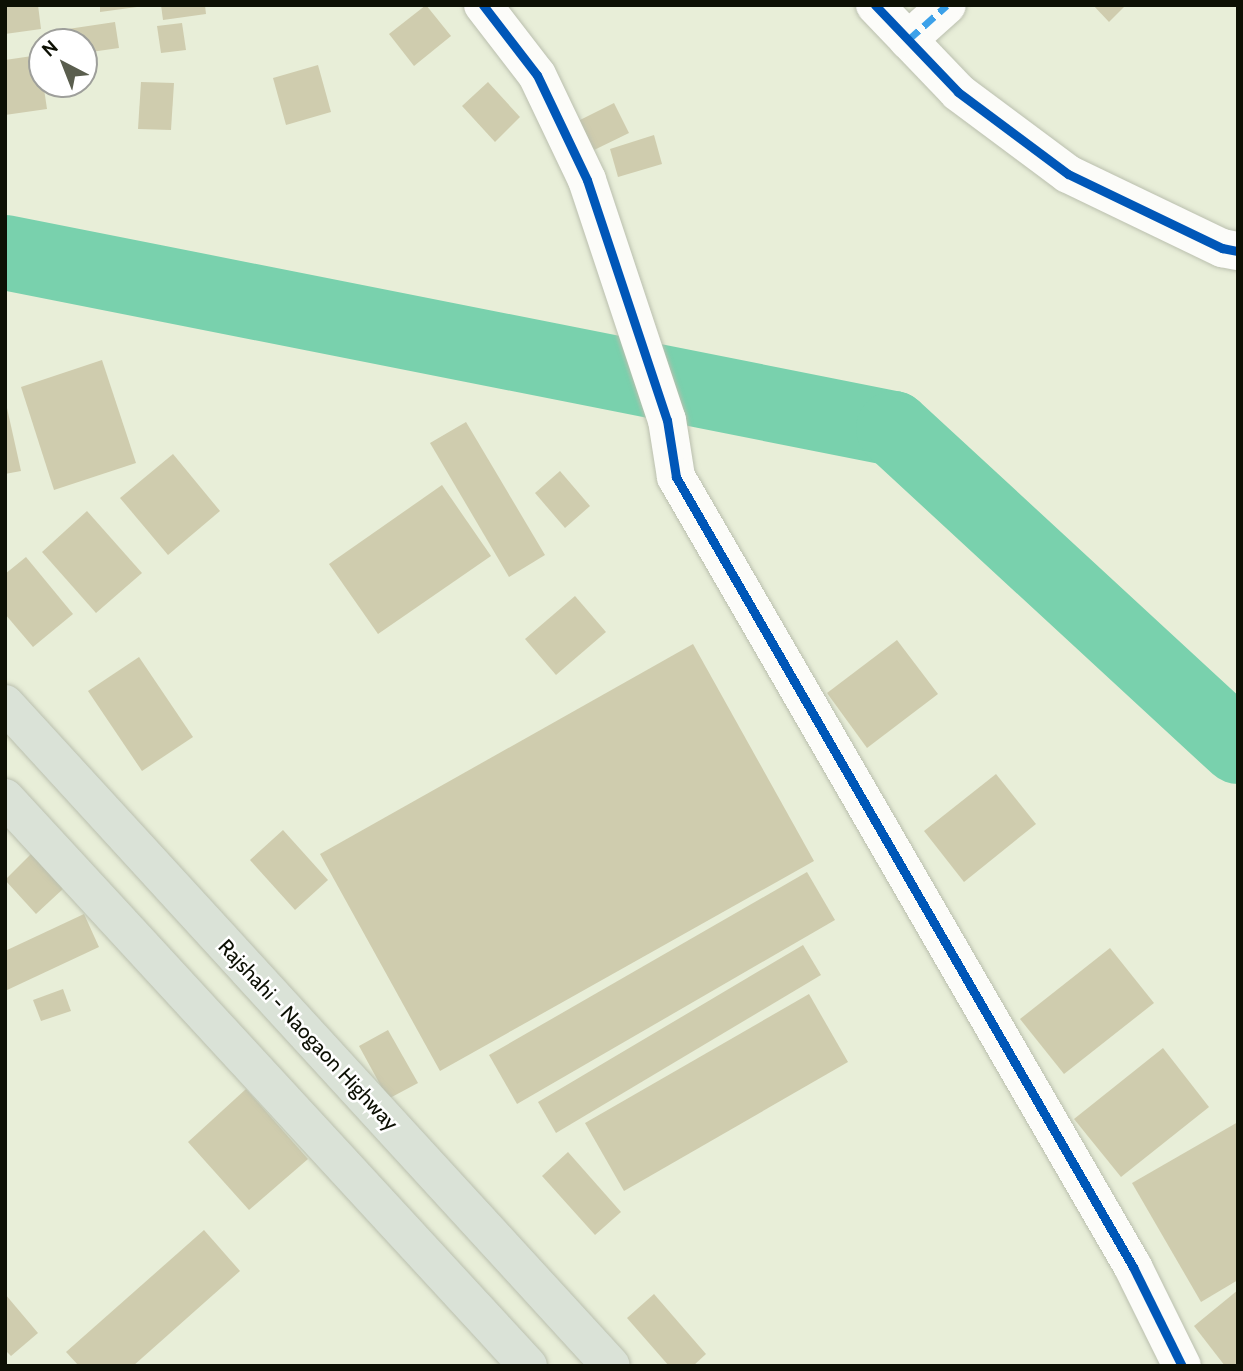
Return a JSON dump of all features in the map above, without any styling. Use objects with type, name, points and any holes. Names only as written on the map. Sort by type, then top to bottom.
[{"type":"main road","name":"Rajshahi - Naogaon Highway","points":[[5,704],[611,1366]]},
{"type":"main road","points":[[5,798],[528,1366]]},
{"type":"main road","points":[[458,1290],[503,1247]]},
{"type":"street","points":[[483,5],[537,75],[587,180],[667,420],[676,477],[1133,1267],[1182,1366]]},
{"type":"street","points":[[875,5],[958,92],[1068,174],[1222,248],[1238,251]]},
{"type":"street","points":[[908,40],[947,5]]},
{"type":"building","points":[[5,5],[38,5],[41,28],[28,28],[28,31],[5,34]]},
{"type":"building","points":[[100,5],[137,5],[137,7],[100,12]]},
{"type":"building","points":[[161,5],[205,5],[206,14],[163,20]]},
{"type":"building","points":[[426,5],[451,36],[414,66],[389,34]]},
{"type":"building","points":[[1093,5],[1126,5],[1109,22]]},
{"type":"building","points":[[115,22],[119,48],[98,51],[98,28],[75,28]]},
{"type":"building","points":[[182,23],[186,50],[161,53],[157,26]]},
{"type":"building","points":[[28,57],[28,98],[45,98],[47,109],[5,115],[5,60]]},
{"type":"building","points":[[318,65],[331,112],[286,125],[273,78]]},
{"type":"building","points":[[141,82],[174,83],[171,130],[138,129]]},
{"type":"building","points":[[488,82],[520,117],[495,142],[462,106]]},
{"type":"building","points":[[614,103],[629,133],[592,151],[578,121]]},
{"type":"building","points":[[654,135],[662,164],[618,177],[610,149]]},
{"type":"building","points":[[102,360],[136,463],[54,490],[21,387]]},
{"type":"building","points":[[5,399],[21,471],[5,474]]},
{"type":"building","points":[[466,422],[545,555],[509,577],[430,443]]},
{"type":"building","points":[[173,454],[220,511],[168,555],[120,498]]},
{"type":"building","points":[[560,471],[590,506],[565,528],[535,493]]},
{"type":"building","points":[[442,485],[491,556],[378,634],[329,564]]},
{"type":"building","points":[[87,511],[142,573],[96,613],[42,552]]},
{"type":"building","points":[[26,557],[73,614],[33,647],[5,614],[5,574]]},
{"type":"building","points":[[575,596],[606,632],[556,675],[525,639]]},
{"type":"building","points":[[897,640],[938,694],[867,748],[827,693]]},
{"type":"building","points":[[693,644],[814,861],[440,1071],[320,854]]},
{"type":"building","points":[[139,657],[193,737],[142,771],[88,691]]},
{"type":"building","points":[[996,774],[1036,824],[964,882],[924,831]]},
{"type":"building","points":[[283,830],[328,880],[295,910],[250,860]]},
{"type":"building","points":[[32,853],[64,888],[36,914],[5,880]]},
{"type":"building","points":[[807,872],[835,920],[517,1104],[489,1055]]},
{"type":"building","points":[[84,914],[99,947],[5,991],[5,951]]},
{"type":"building","points":[[803,945],[821,975],[556,1133],[538,1102]]},
{"type":"building","points":[[1110,948],[1154,1003],[1064,1074],[1020,1019]]},
{"type":"building","points":[[63,989],[71,1011],[41,1021],[33,1000]]},
{"type":"building","points":[[809,994],[848,1062],[624,1191],[585,1123]]},
{"type":"building","points":[[388,1030],[418,1083],[388,1099],[359,1046]]},
{"type":"building","points":[[1163,1048],[1209,1107],[1121,1177],[1074,1119]]},
{"type":"building","points":[[246,1089],[308,1159],[249,1210],[188,1142]]},
{"type":"building","points":[[1238,1122],[1238,1280],[1201,1302],[1132,1183]]},
{"type":"building","points":[[568,1152],[621,1212],[595,1235],[542,1176]]},
{"type":"building","points":[[204,1230],[240,1271],[133,1366],[79,1366],[66,1352]]},
{"type":"building","points":[[1238,1290],[1238,1366],[1225,1366],[1194,1326]]},
{"type":"building","points":[[5,1294],[38,1333],[11,1356],[5,1350]]},
{"type":"building","points":[[654,1294],[706,1354],[693,1366],[669,1366],[627,1318]]},
{"type":"waterway","points":[[5,252],[893,428],[1238,746]]},
{"type":"marked path","points":[[908,40],[947,5]]},
{"type":"cycle path","points":[[483,5],[537,75],[587,180],[667,420],[676,477],[1133,1267],[1182,1366]]},
{"type":"cycle path","points":[[875,5],[958,92],[1068,174],[1222,248],[1238,251]]}]
